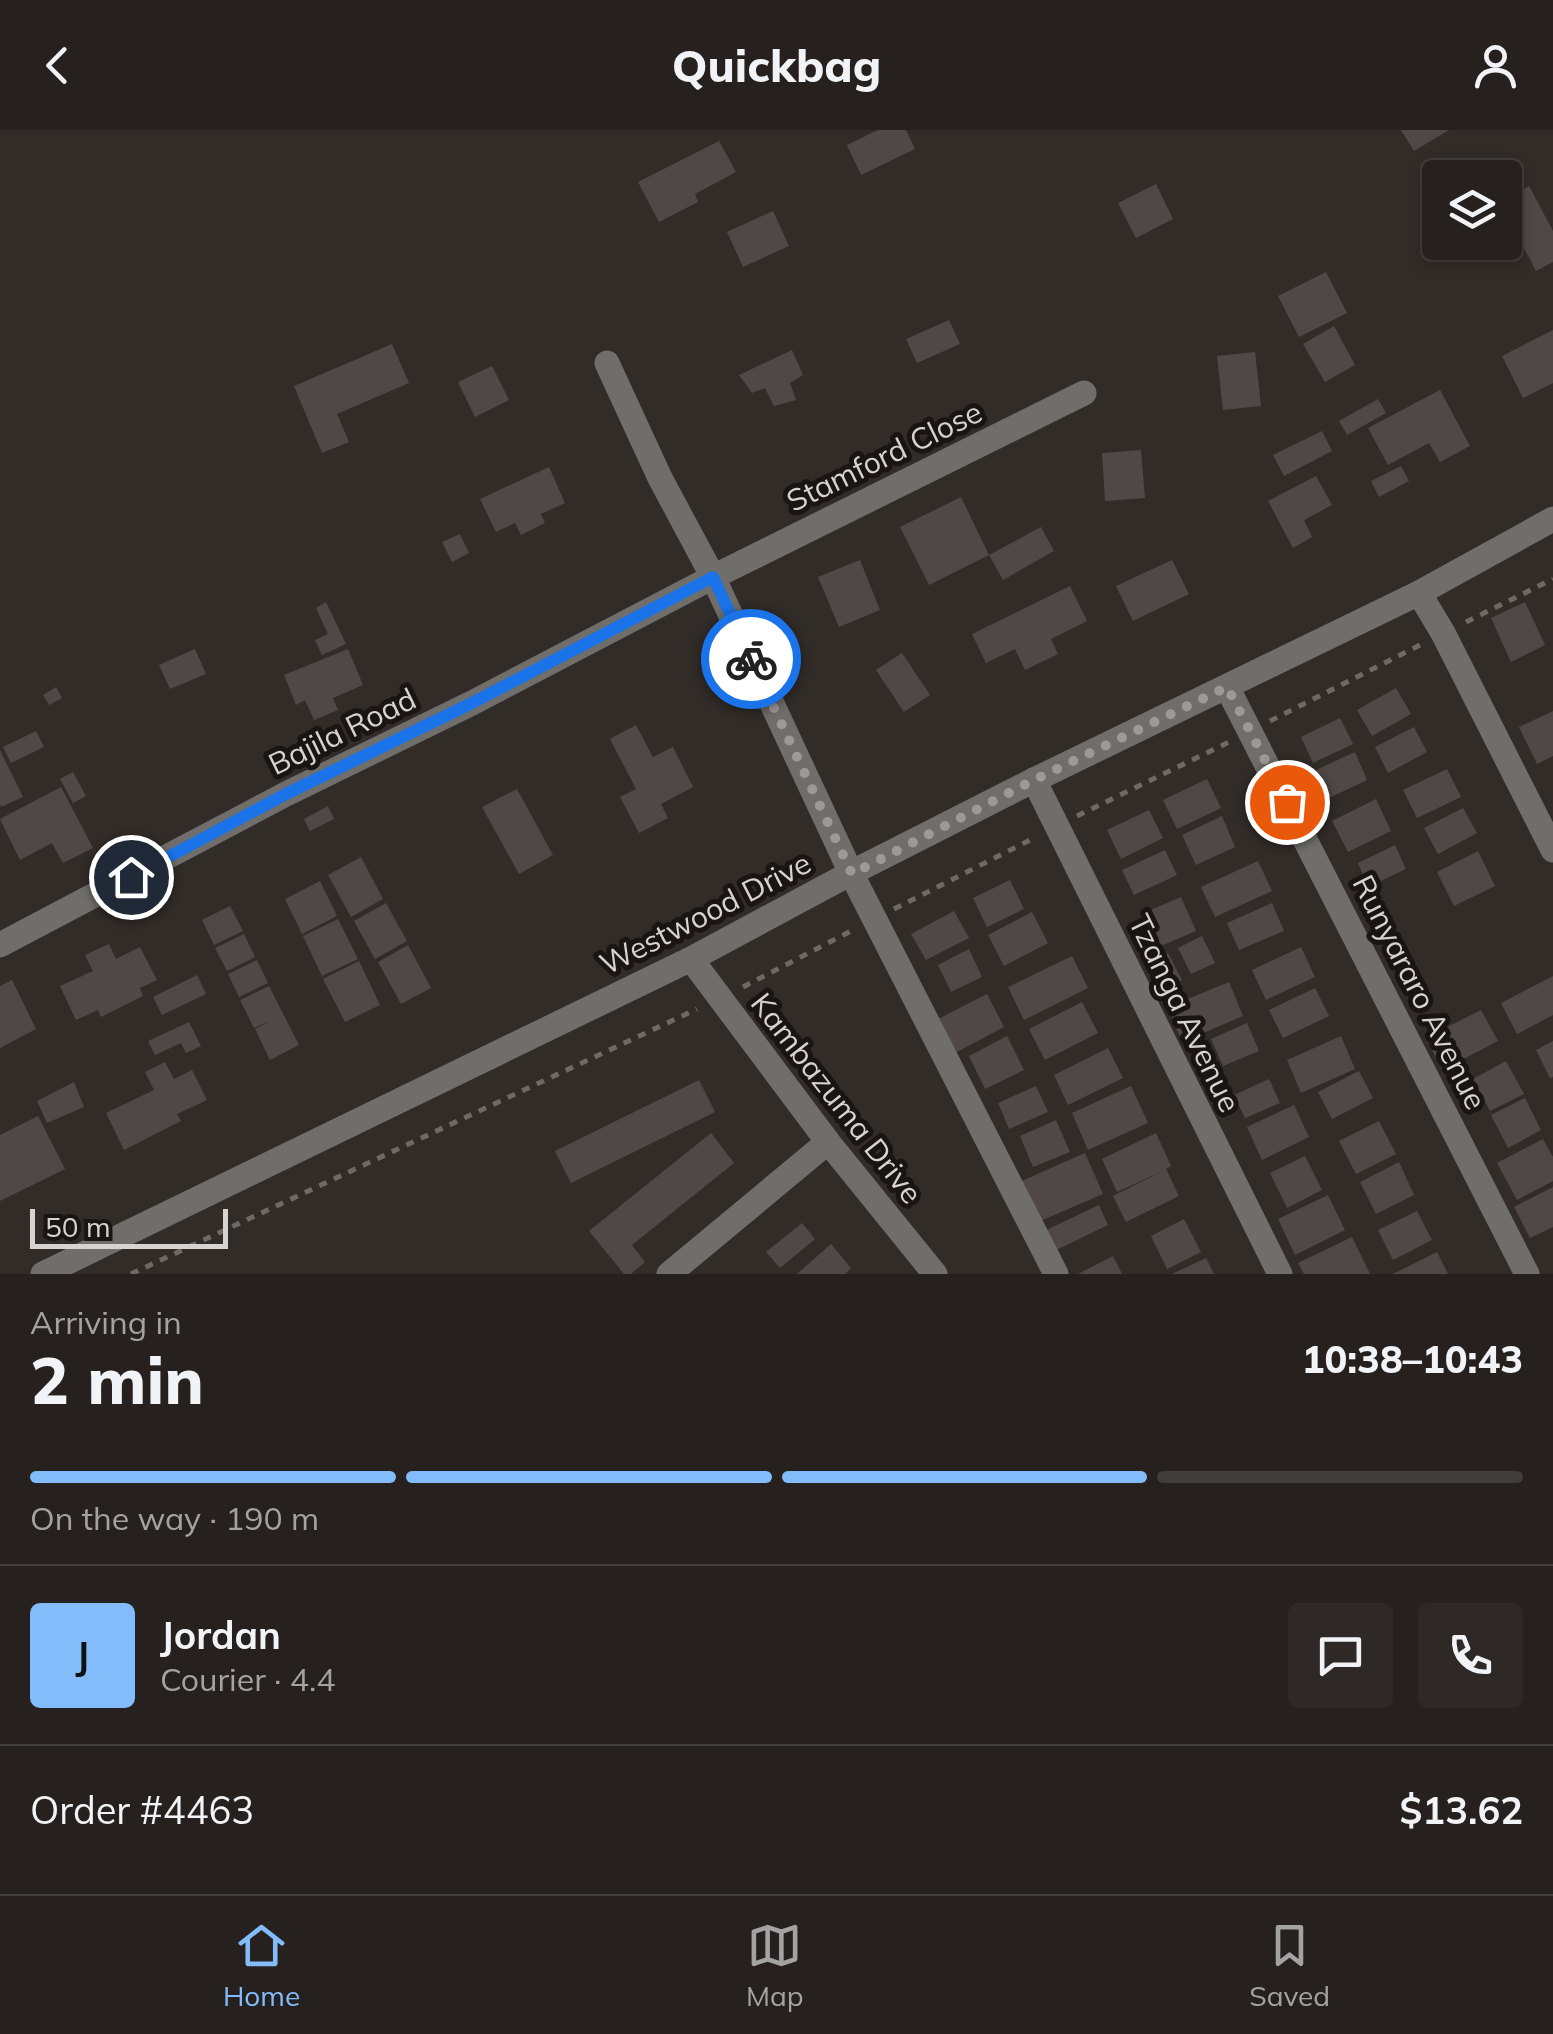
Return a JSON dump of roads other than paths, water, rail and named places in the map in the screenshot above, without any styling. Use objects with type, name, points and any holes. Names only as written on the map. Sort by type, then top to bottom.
[{"type":"street","points":[[607,363],[874,919],[1056,1274]]},
{"type":"street","name":"Stamford Close","points":[[713,577],[1084,393]]},
{"type":"street","name":"Westwood Drive","points":[[43,1274],[691,960],[1034,780],[1419,592],[1553,519]]},
{"type":"street","name":"Bajila Road","points":[[0,945],[286,794],[472,703],[713,577]]},
{"type":"street","points":[[1419,592],[1553,850]]},
{"type":"street","name":"Runyararo Avenue","points":[[1227,687],[1527,1274]]},
{"type":"street","name":"Tzanga Avenue","points":[[1034,780],[1280,1274]]},
{"type":"street","name":"Kambazuma Drive","points":[[691,960],[828,1142],[935,1274]]},
{"type":"street","points":[[669,1274],[828,1142]]}]
